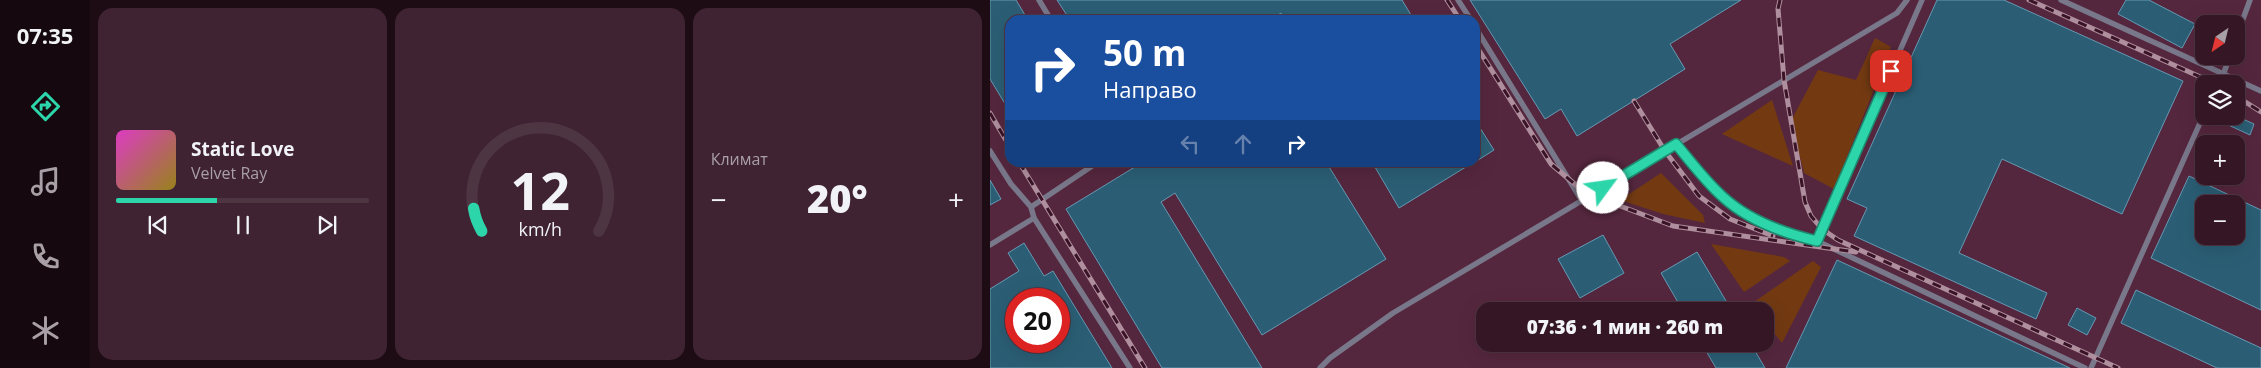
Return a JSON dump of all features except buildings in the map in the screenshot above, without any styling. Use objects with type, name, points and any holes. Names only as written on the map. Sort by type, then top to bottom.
[{"type":"lane","points":[[1039,0],[1048,15]]},
{"type":"lane","points":[[1458,0],[1468,15]]},
{"type":"lane","points":[[1320,368],[1330,358],[1393,312],[1897,13],[1907,0]]},
{"type":"lane","points":[[1817,241],[1922,0]]},
{"type":"lane","points":[[2061,0],[2223,75],[2227,65]]},
{"type":"lane","points":[[2244,15],[2250,0]]},
{"type":"lane","points":[[1480,35],[1582,200]]},
{"type":"lane","points":[[2245,84],[2261,91]]},
{"type":"lane","points":[[2090,368],[2199,125]]},
{"type":"lane","points":[[1676,144],[1722,196],[1739,210],[1760,222],[1796,236],[1817,241],[2085,368]]},
{"type":"lane","points":[[990,151],[1011,184],[1030,207],[1034,218],[1130,368]]},
{"type":"lane","points":[[1030,207],[1090,167]]},
{"type":"lane","points":[[990,245],[1034,218]]},
{"type":"shaded area","points":[[990,0],[2261,0],[2261,368],[990,368]]},
{"type":"shaded area","points":[[1875,38],[1891,47],[1834,189],[1804,173],[1791,121],[1818,70],[1856,80]]},
{"type":"shaded area","points":[[1772,100],[1793,166],[1722,134]]},
{"type":"shaded area","points":[[1661,173],[1703,215],[1705,223],[1663,214],[1620,200]]},
{"type":"shaded area","points":[[1711,244],[1784,257],[1790,261],[1744,292]]},
{"type":"shaded area","points":[[1813,261],[1821,267],[1782,343],[1774,333],[1774,302],[1754,302]]},
{"type":"railway","points":[[1447,0],[1457,15]]},
{"type":"railway","points":[[1780,0],[1778,9],[1784,80],[1805,202],[1811,216],[1822,229],[1838,240],[2118,368]]},
{"type":"railway","points":[[2029,0],[2196,75]]},
{"type":"railway","points":[[1480,52],[1551,164],[1587,197],[1607,201],[1673,226],[1856,252]]},
{"type":"railway","points":[[1634,101],[1665,151],[1699,196],[1730,219],[1773,236]]},
{"type":"railway","points":[[2245,102],[2261,112]]},
{"type":"railway","points":[[990,113],[1005,138]]},
{"type":"railway","points":[[1022,167],[1145,368]]},
{"type":"route","points":[[1603,188],[1676,144],[1722,196],[1739,210],[1760,222],[1796,236],[1817,241],[1891,71]]}]
